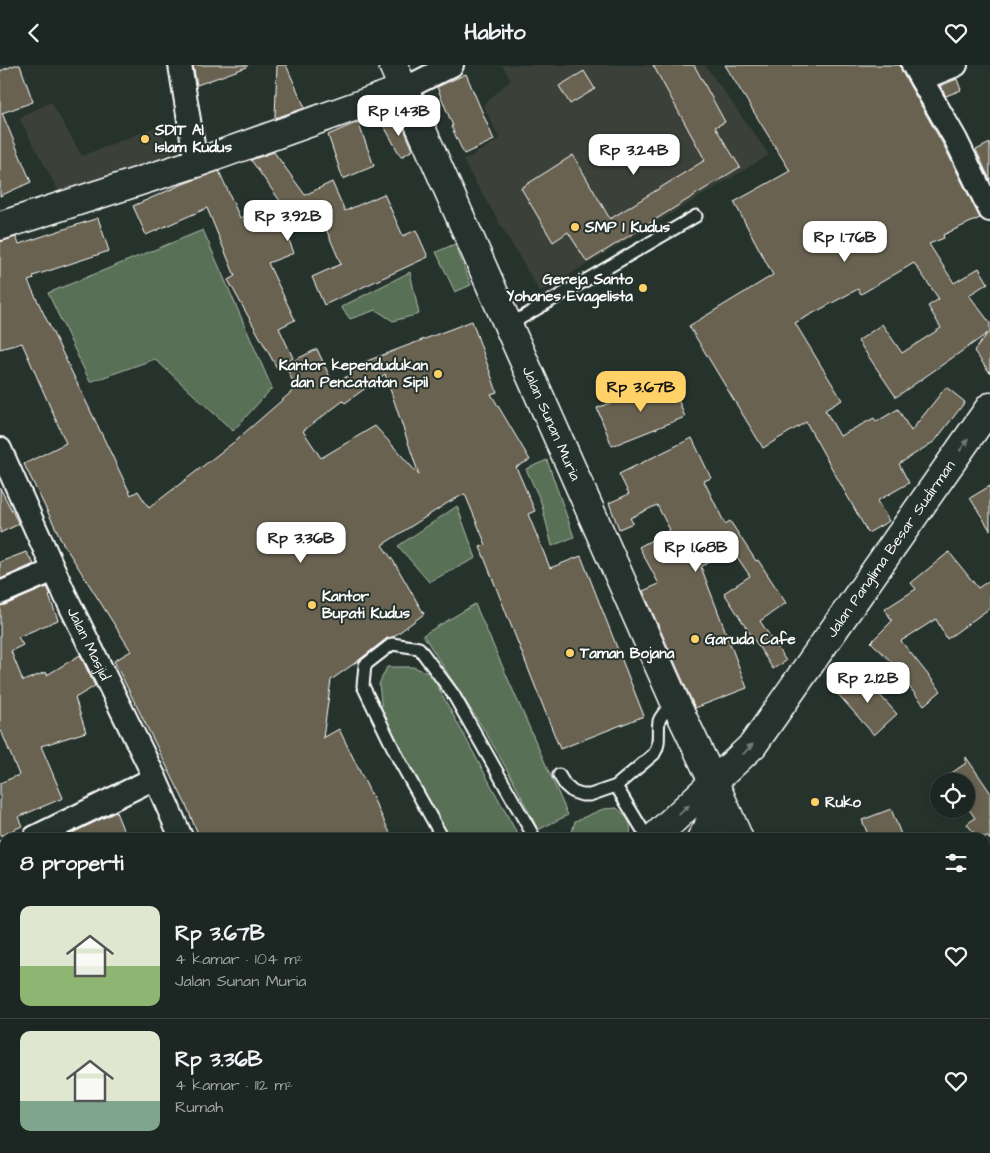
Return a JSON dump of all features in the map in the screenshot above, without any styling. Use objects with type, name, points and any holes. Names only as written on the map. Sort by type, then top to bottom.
[{"type":"main road","points":[[2,221],[196,163],[399,77]]},
{"type":"main road","name":"Jalan Sunan Muria","points":[[399,77],[675,702],[736,833]]},
{"type":"main road","name":"Jalan Panglima Besar Sudirman","points":[[660,833],[717,789],[753,745],[990,407]]},
{"type":"main road","points":[[705,833],[712,815],[717,789]]},
{"type":"street","points":[[180,65],[196,163]]},
{"type":"street","points":[[399,77],[452,65]]},
{"type":"street","points":[[956,65],[917,72],[956,140],[990,210]]},
{"type":"street","name":"Jalan Masjid","points":[[0,449],[54,570],[155,778],[179,833]]},
{"type":"street","points":[[0,593],[54,570]]},
{"type":"street","points":[[43,833],[155,778]]},
{"type":"lane","points":[[509,325],[696,216]]},
{"type":"lane","points":[[440,833],[399,760],[362,686],[365,665],[392,644],[419,648],[453,694],[532,833]]},
{"type":"lane","points":[[559,775],[565,785],[582,795],[590,795],[616,785],[657,749],[659,721],[675,702]]},
{"type":"lane","points":[[616,785],[645,833]]},
{"type":"shaded area","name":"SMP 1 Kudus","points":[[502,65],[705,65],[769,155],[540,292],[463,161],[500,139],[483,105],[511,80]]},
{"type":"shaded area","name":"SDIT Al Islam Kudus","points":[[51,102],[82,156],[158,126],[173,153],[60,194],[19,118]]},
{"type":"green space","points":[[203,230],[272,388],[233,431],[155,359],[90,382],[48,293]]},
{"type":"green space","points":[[455,244],[471,285],[455,292],[436,252]]},
{"type":"green space","points":[[410,272],[419,314],[393,321],[376,310],[350,319],[341,307]]},
{"type":"green space","points":[[547,460],[574,537],[552,546],[541,502],[526,469]]},
{"type":"green space","points":[[457,506],[476,558],[429,582],[398,546]]},
{"type":"green space","points":[[475,604],[568,815],[538,830],[514,782],[486,733],[423,635]]},
{"type":"green space","points":[[387,667],[413,667],[431,674],[517,833],[446,833],[382,711],[379,684]]},
{"type":"green space","points":[[617,808],[630,824],[630,833],[570,833],[575,821],[603,809]]},
{"type":"building","points":[[20,65],[33,102],[2,113],[31,182],[0,196],[0,71]]},
{"type":"building","points":[[193,65],[247,65],[247,67],[197,85]]},
{"type":"building","points":[[277,65],[286,65],[305,108],[275,118]]},
{"type":"building","points":[[653,65],[694,65],[725,122],[715,127],[740,167],[587,262],[568,232],[553,242],[521,188],[573,155],[610,219],[705,160]]},
{"type":"building","points":[[725,65],[900,65],[980,218],[943,235],[944,238],[929,244],[954,283],[979,268],[988,283],[969,295],[990,323],[990,373],[974,351],[988,333],[896,397],[858,341],[882,324],[902,353],[941,328],[928,306],[939,299],[914,263],[861,294],[858,289],[795,323],[842,400],[825,410],[840,436],[874,418],[876,422],[898,409],[911,431],[946,387],[965,402],[935,441],[899,464],[909,483],[877,501],[889,521],[868,533],[806,422],[763,448],[689,326],[773,275],[734,202],[790,171]]},
{"type":"building","points":[[584,71],[595,89],[570,104],[559,86]]},
{"type":"building","points":[[466,74],[494,140],[464,154],[451,126],[453,126],[437,87]]},
{"type":"building","points":[[957,79],[961,90],[946,96],[940,86]]},
{"type":"building","points":[[399,117],[413,150],[401,157],[384,126]]},
{"type":"building","points":[[358,122],[374,166],[343,179],[328,135]]},
{"type":"building","points":[[990,143],[990,180],[976,150]]},
{"type":"building","points":[[274,152],[305,195],[332,182],[345,211],[384,194],[403,236],[416,230],[428,257],[324,305],[312,277],[341,264],[317,208],[283,225],[294,253],[268,263],[295,320],[279,328],[293,358],[277,368],[228,280],[235,276],[207,208],[146,235],[133,206],[183,184],[219,171],[240,218],[280,201],[251,160]]},
{"type":"building","points":[[98,218],[109,251],[33,276],[34,279],[28,281],[131,495],[138,491],[149,508],[234,442],[296,388],[285,365],[317,349],[334,386],[367,361],[472,321],[497,392],[491,394],[530,460],[516,467],[535,511],[528,514],[550,568],[581,556],[644,716],[560,749],[480,547],[486,545],[465,494],[449,502],[382,545],[424,614],[393,637],[387,638],[331,680],[323,738],[339,729],[390,833],[198,833],[187,807],[114,661],[131,651],[59,537],[24,464],[66,443],[22,343],[0,349],[0,242],[16,237],[19,244]],"holes":[[[385,374],[419,475],[375,426],[321,458],[303,431],[343,401],[345,403]]]},
{"type":"building","points":[[670,379],[685,417],[612,446],[597,408]]},
{"type":"building","points":[[692,438],[711,478],[704,481],[725,524],[730,521],[786,603],[760,621],[786,661],[773,669],[724,593],[750,576],[731,548],[701,567],[747,688],[695,708],[643,591],[659,584],[639,547],[670,530],[657,505],[630,518],[633,523],[619,529],[609,503],[629,494],[619,474]]},
{"type":"building","points":[[990,486],[990,530],[970,498]]},
{"type":"building","points":[[0,488],[19,524],[0,533]]},
{"type":"building","points":[[26,552],[34,564],[0,579],[0,562]]},
{"type":"building","points":[[949,552],[978,588],[990,580],[990,608],[947,639],[936,619],[901,641],[941,691],[924,705],[893,667],[895,665],[871,642],[892,621],[885,609],[916,589],[911,583]]},
{"type":"building","points":[[47,587],[58,620],[18,637],[23,645],[11,651],[23,681],[46,672],[47,675],[80,655],[95,686],[75,698],[86,732],[41,746],[63,798],[18,817],[22,826],[7,833],[0,833],[0,783],[19,775],[0,728],[0,606]]},
{"type":"building","points":[[861,674],[897,714],[874,735],[838,694]]},
{"type":"building","points":[[966,757],[990,792],[990,833],[974,833],[967,824],[975,818],[975,773],[952,773],[966,763]]},
{"type":"building","points":[[891,809],[900,833],[867,833],[862,820]]},
{"type":"building","points":[[116,812],[124,833],[72,833]]},
{"type":"place","name":"SDIT Al Islam Kudus","points":[[145,139]]},
{"type":"place","name":"SMP 1 Kudus","points":[[575,227]]},
{"type":"place","name":"Gereja Santo Yohanes Evagelista","points":[[643,288]]},
{"type":"place","name":"Kantor kependudukan dan Pencatatan Sipil","points":[[438,374]]},
{"type":"place","name":"Kantor Bupati Kudus","points":[[312,605]]},
{"type":"place","name":"Garuda Cafe","points":[[695,639]]},
{"type":"place","name":"Taman Bojana","points":[[570,653]]},
{"type":"place","name":"Ruko","points":[[815,802]]}]
